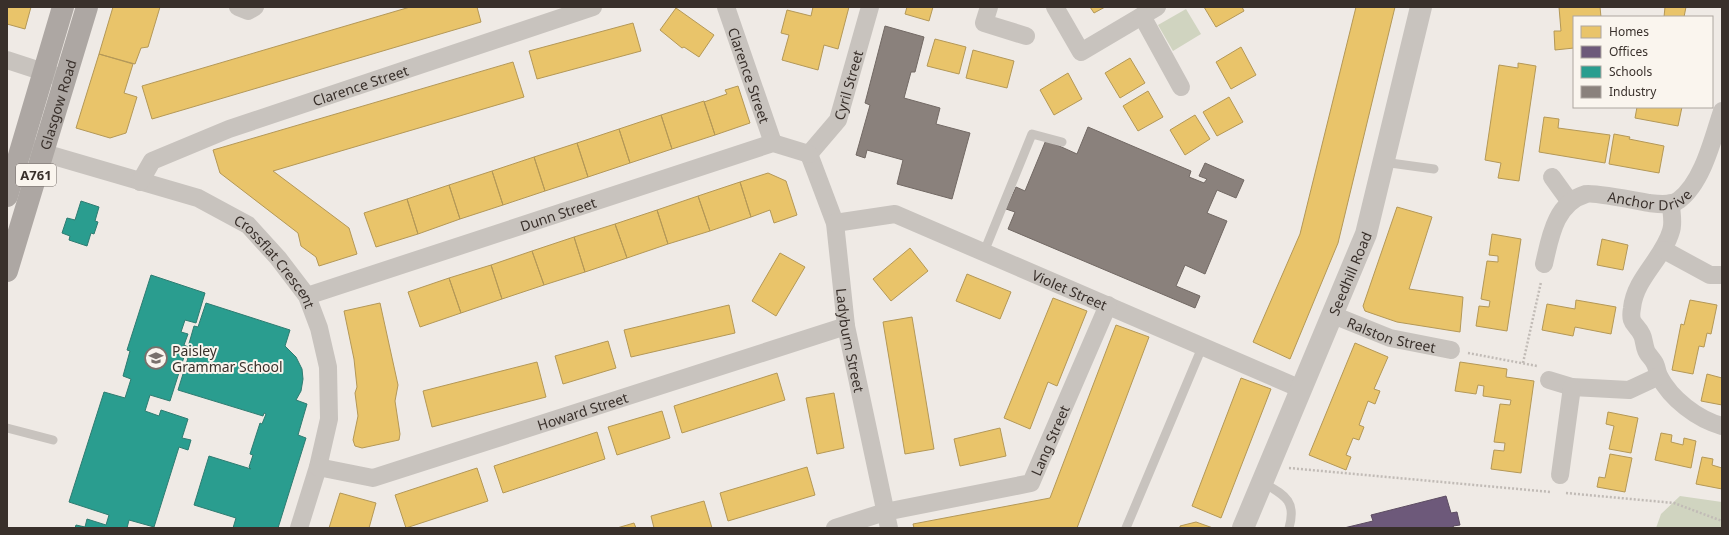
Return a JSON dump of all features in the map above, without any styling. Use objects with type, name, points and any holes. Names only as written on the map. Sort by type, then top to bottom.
[{"type":"main road","name":"Glasgow Road","points":[[7,196],[63,7]]},
{"type":"main road","name":"Glasgow Road","points":[[7,271],[87,7]]},
{"type":"street","points":[[238,7],[248,11],[255,7]]},
{"type":"street","name":"Clarence Street","points":[[140,182],[152,161],[229,129],[593,7]]},
{"type":"street","name":"Clarence Street","points":[[726,7],[774,143]]},
{"type":"street","name":"Cyril Street","points":[[809,154],[838,120],[870,7]]},
{"type":"street","points":[[989,7],[984,23],[1026,36]]},
{"type":"street","points":[[1055,7],[1081,52],[1149,12],[1181,87]]},
{"type":"street","name":"Seedhill Road","points":[[1243,528],[1366,234],[1421,7]]},
{"type":"street","points":[[7,60],[64,79]]},
{"type":"street","name":"Anchor Drive","points":[[1570,202],[1586,194],[1655,204],[1678,201],[1689,189],[1704,164],[1722,111]]},
{"type":"street","points":[[774,143],[809,154]]},
{"type":"street","name":"Dunn Street","points":[[307,296],[774,143]]},
{"type":"street","name":"Crossflat Crescent","points":[[21,147],[43,152],[198,198],[248,225],[278,258],[307,296],[319,328],[328,367],[329,419],[318,467],[299,528]]},
{"type":"street","name":"Ladyburn Street","points":[[809,154],[835,223],[846,326],[887,520]]},
{"type":"street","points":[[1544,264],[1552,230],[1560,214],[1570,202],[1552,177]]},
{"type":"street","points":[[1671,203],[1672,229],[1664,250],[1645,274],[1632,308],[1632,323],[1642,334],[1646,350],[1655,363],[1659,376],[1674,398],[1688,409],[1714,424],[1722,426]]},
{"type":"street","name":"Violet Street","points":[[835,223],[895,214],[1203,345],[1301,389]]},
{"type":"street","points":[[1664,250],[1710,275],[1722,275]]},
{"type":"street","name":"Lang Street","points":[[887,520],[1031,483],[1108,305]]},
{"type":"street","name":"Ralston Street","points":[[1333,315],[1390,338],[1451,350]]},
{"type":"street","name":"Howard Street","points":[[318,467],[373,478],[846,326]]},
{"type":"street","points":[[1549,380],[1572,387],[1629,390],[1659,376]]},
{"type":"street","points":[[1560,475],[1572,387]]},
{"type":"street","points":[[835,528],[887,520]]},
{"type":"lane","points":[[984,252],[1032,134],[1062,142]]},
{"type":"lane","points":[[1383,162],[1434,169]]},
{"type":"lane","points":[[1126,528],[1203,345]]},
{"type":"lane","points":[[7,428],[53,440]]},
{"type":"lane","points":[[1265,474],[1290,502],[1292,511],[1288,528]]},
{"type":"path","points":[[1451,350],[1523,363],[1544,264]]},
{"type":"path","points":[[1265,474],[1554,492]]},
{"type":"path","points":[[1562,493],[1674,503],[1722,521]]},
{"type":"green space","points":[[1186,9],[1201,34],[1173,51],[1158,25]]},
{"type":"green space","points":[[1680,496],[1722,502],[1722,528],[1656,528],[1661,514]]},
{"type":"building: Homes","points":[[7,7],[31,7],[25,29],[7,24]]},
{"type":"building: Homes","points":[[113,7],[160,7],[148,47],[141,48],[135,64],[99,54]]},
{"type":"building: Homes","points":[[410,7],[477,7],[481,22],[152,119],[142,86]]},
{"type":"building: Homes","points":[[813,7],[849,7],[838,49],[824,45],[818,70],[782,60],[789,35],[781,33],[787,10],[811,16]]},
{"type":"building: Homes","points":[[907,7],[933,7],[929,21],[905,14]]},
{"type":"building: Homes","points":[[1090,7],[1105,7],[1094,13]]},
{"type":"building: Homes","points":[[1204,7],[1242,7],[1244,11],[1216,27]]},
{"type":"building: Homes","points":[[1356,7],[1395,7],[1338,243],[1290,359],[1253,342],[1300,234]]},
{"type":"building: Homes","points":[[1559,7],[1600,7],[1601,16],[1573,16],[1573,48],[1555,50],[1554,31],[1561,31]]},
{"type":"building: Homes","points":[[1665,7],[1686,7],[1684,16],[1664,16]]},
{"type":"building: Homes","points":[[676,8],[714,35],[699,57],[684,47],[682,48],[660,30]]},
{"type":"building: Homes","points":[[633,23],[641,51],[537,79],[529,51]]},
{"type":"building: Homes","points":[[935,39],[966,47],[959,74],[927,66]]},
{"type":"building: Homes","points":[[1241,47],[1256,75],[1231,89],[1216,62]]},
{"type":"building: Homes","points":[[973,50],[1014,61],[1007,88],[966,78]]},
{"type":"building: Homes","points":[[99,54],[133,64],[124,93],[137,97],[126,133],[110,138],[76,128]]},
{"type":"building: Homes","points":[[1130,58],[1145,83],[1120,98],[1105,73]]},
{"type":"building: Homes","points":[[513,62],[524,97],[273,171],[349,228],[357,254],[319,266],[316,257],[301,246],[298,233],[220,173],[213,150]]},
{"type":"building: Homes","points":[[1518,63],[1536,66],[1519,181],[1498,178],[1501,163],[1485,160],[1499,65],[1518,68]]},
{"type":"building: Homes","points":[[1068,73],[1082,99],[1054,115],[1040,90]]},
{"type":"building: Homes","points":[[738,86],[750,123],[715,135],[704,102],[727,94],[725,90]]},
{"type":"building: Homes","points":[[1148,91],[1163,117],[1138,131],[1123,106]]},
{"type":"building: Homes","points":[[1229,97],[1243,122],[1217,136],[1203,112]]},
{"type":"building: Homes","points":[[704,101],[715,135],[672,149],[661,115]]},
{"type":"building: Homes","points":[[1637,108],[1682,108],[1678,126],[1635,118]]},
{"type":"building: Homes","points":[[661,115],[672,149],[630,163],[619,129]]},
{"type":"building: Homes","points":[[1195,115],[1210,139],[1185,155],[1170,130]]},
{"type":"building: Homes","points":[[1544,117],[1559,119],[1558,128],[1610,135],[1605,163],[1539,152]]},
{"type":"building: Homes","points":[[619,129],[630,163],[588,177],[577,143]]},
{"type":"building: Homes","points":[[1614,134],[1630,137],[1629,139],[1664,146],[1659,173],[1609,164]]},
{"type":"building: Homes","points":[[577,143],[588,177],[545,191],[534,157]]},
{"type":"building: Homes","points":[[534,157],[545,191],[503,205],[492,171]]},
{"type":"building: Homes","points":[[492,171],[503,205],[460,219],[449,185]]},
{"type":"building: Homes","points":[[768,173],[786,181],[797,215],[774,223],[770,210],[751,217],[740,182]]},
{"type":"building: Homes","points":[[740,182],[751,217],[710,231],[698,196]]},
{"type":"building: Homes","points":[[449,185],[460,219],[418,234],[407,199]]},
{"type":"building: Homes","points":[[698,196],[710,231],[668,244],[657,210]]},
{"type":"building: Homes","points":[[407,199],[418,234],[376,247],[364,213]]},
{"type":"building: Homes","points":[[1397,207],[1432,217],[1409,289],[1463,297],[1460,332],[1397,322],[1365,311],[1363,306]]},
{"type":"building: Homes","points":[[657,210],[668,244],[627,258],[615,224]]},
{"type":"building: Homes","points":[[615,224],[627,258],[585,272],[574,237]]},
{"type":"building: Homes","points":[[1492,234],[1521,239],[1507,331],[1476,326],[1479,306],[1489,307],[1490,301],[1481,299],[1487,261],[1498,262],[1498,256],[1489,255]]},
{"type":"building: Homes","points":[[574,237],[585,272],[544,285],[532,251]]},
{"type":"building: Homes","points":[[1602,239],[1628,245],[1623,270],[1597,265]]},
{"type":"building: Homes","points":[[910,248],[928,271],[891,301],[873,279]]},
{"type":"building: Homes","points":[[532,251],[544,285],[502,299],[491,265]]},
{"type":"building: Homes","points":[[780,253],[805,267],[776,316],[752,301]]},
{"type":"building: Homes","points":[[491,265],[502,299],[461,313],[449,278]]},
{"type":"building: Homes","points":[[967,274],[1011,292],[1000,319],[956,301]]},
{"type":"building: Homes","points":[[449,278],[461,313],[420,327],[408,292]]},
{"type":"building: Homes","points":[[1053,298],[1087,311],[1057,386],[1048,382],[1030,429],[1004,418]]},
{"type":"building: Homes","points":[[1576,300],[1616,307],[1611,334],[1575,327],[1573,336],[1542,330],[1547,304],[1575,309]]},
{"type":"building: Homes","points":[[1690,300],[1717,305],[1711,334],[1707,333],[1704,347],[1699,346],[1693,374],[1672,370],[1681,324],[1684,325]]},
{"type":"building: Homes","points":[[380,303],[398,385],[395,401],[400,434],[399,440],[362,448],[355,446],[353,440],[358,416],[355,393],[357,387],[354,359],[344,311]]},
{"type":"building: Homes","points":[[729,305],[735,333],[631,357],[624,330]]},
{"type":"building: Homes","points":[[912,317],[934,449],[905,454],[883,322]]},
{"type":"building: Homes","points":[[1116,325],[1149,337],[1077,528],[914,528],[913,524],[1050,498]]},
{"type":"building: Homes","points":[[608,341],[616,368],[563,384],[555,356]]},
{"type":"building: Homes","points":[[1355,343],[1388,357],[1374,389],[1380,391],[1375,404],[1368,401],[1359,425],[1364,427],[1359,440],[1353,438],[1346,455],[1351,457],[1346,470],[1309,455]]},
{"type":"building: Homes","points":[[537,362],[546,397],[432,427],[423,391]]},
{"type":"building: Homes","points":[[1460,362],[1507,369],[1506,377],[1534,381],[1521,473],[1491,469],[1494,450],[1504,451],[1505,443],[1494,442],[1500,404],[1510,405],[1511,400],[1483,396],[1484,386],[1478,385],[1476,394],[1455,391]]},
{"type":"building: Homes","points":[[777,373],[785,400],[682,433],[674,406]]},
{"type":"building: Homes","points":[[1707,374],[1722,378],[1722,405],[1701,401]]},
{"type":"building: Homes","points":[[1241,378],[1271,389],[1221,518],[1192,506]]},
{"type":"building: Homes","points":[[834,393],[844,448],[817,454],[806,398]]},
{"type":"building: Homes","points":[[662,411],[670,438],[617,455],[608,427]]},
{"type":"building: Homes","points":[[1608,412],[1638,418],[1631,453],[1609,449],[1614,426],[1606,424]]},
{"type":"building: Homes","points":[[1000,428],[1006,456],[960,466],[954,439]]},
{"type":"building: Homes","points":[[597,432],[605,459],[503,493],[494,466]]},
{"type":"building: Homes","points":[[1661,433],[1672,435],[1671,442],[1683,445],[1684,438],[1696,441],[1691,468],[1655,460]]},
{"type":"building: Homes","points":[[1610,454],[1632,458],[1625,492],[1597,487],[1599,477],[1605,478]]},
{"type":"building: Homes","points":[[1702,457],[1713,459],[1712,465],[1722,468],[1722,489],[1696,484]]},
{"type":"building: Homes","points":[[807,467],[815,495],[728,521],[720,493]]},
{"type":"building: Homes","points":[[477,468],[488,501],[406,528],[395,495]]},
{"type":"building: Homes","points":[[340,493],[376,503],[369,528],[329,528]]},
{"type":"building: Homes","points":[[704,501],[712,528],[654,528],[651,516]]},
{"type":"building: Homes","points":[[1196,522],[1213,528],[1180,528],[1180,526]]},
{"type":"building: Homes","points":[[634,523],[636,528],[617,528]]},
{"type":"building: Offices","points":[[1446,496],[1451,513],[1457,512],[1460,525],[1453,526],[1454,528],[1344,528],[1373,521],[1371,515]]},
{"type":"building: Schools","points":[[81,201],[99,207],[95,221],[98,222],[94,234],[91,233],[87,246],[69,240],[70,236],[62,233],[67,218],[75,220]]},
{"type":"building: Schools","points":[[151,275],[205,293],[196,323],[185,320],[181,332],[188,334],[184,345],[188,347],[194,326],[198,327],[206,303],[290,330],[285,346],[296,357],[302,369],[303,379],[301,391],[296,400],[307,404],[298,435],[306,438],[278,528],[233,528],[236,518],[194,505],[209,456],[251,469],[249,467],[253,455],[250,454],[260,423],[262,424],[266,414],[264,413],[263,416],[178,390],[188,358],[184,357],[170,401],[150,395],[145,411],[159,416],[161,410],[188,419],[182,438],[191,440],[188,450],[179,447],[154,527],[129,520],[127,528],[75,528],[76,525],[85,527],[87,519],[106,525],[109,515],[69,502],[104,392],[125,398],[131,379],[123,376],[130,351],[127,350]]},
{"type":"building: Industry","points":[[885,26],[924,37],[915,72],[911,72],[904,98],[940,108],[936,124],[970,133],[952,199],[897,184],[903,160],[867,150],[865,158],[856,155],[870,105],[865,103]]},
{"type":"building: Industry","points":[[1088,127],[1191,171],[1189,177],[1204,183],[1207,179],[1199,176],[1205,163],[1244,180],[1236,198],[1217,190],[1207,213],[1227,221],[1205,274],[1185,265],[1176,286],[1200,296],[1195,308],[1008,229],[1015,212],[1006,209],[1016,187],[1025,191],[1046,140],[1077,154]]},
{"type":"place","name":"Paisley Grammar School","points":[[156,358]]}]
